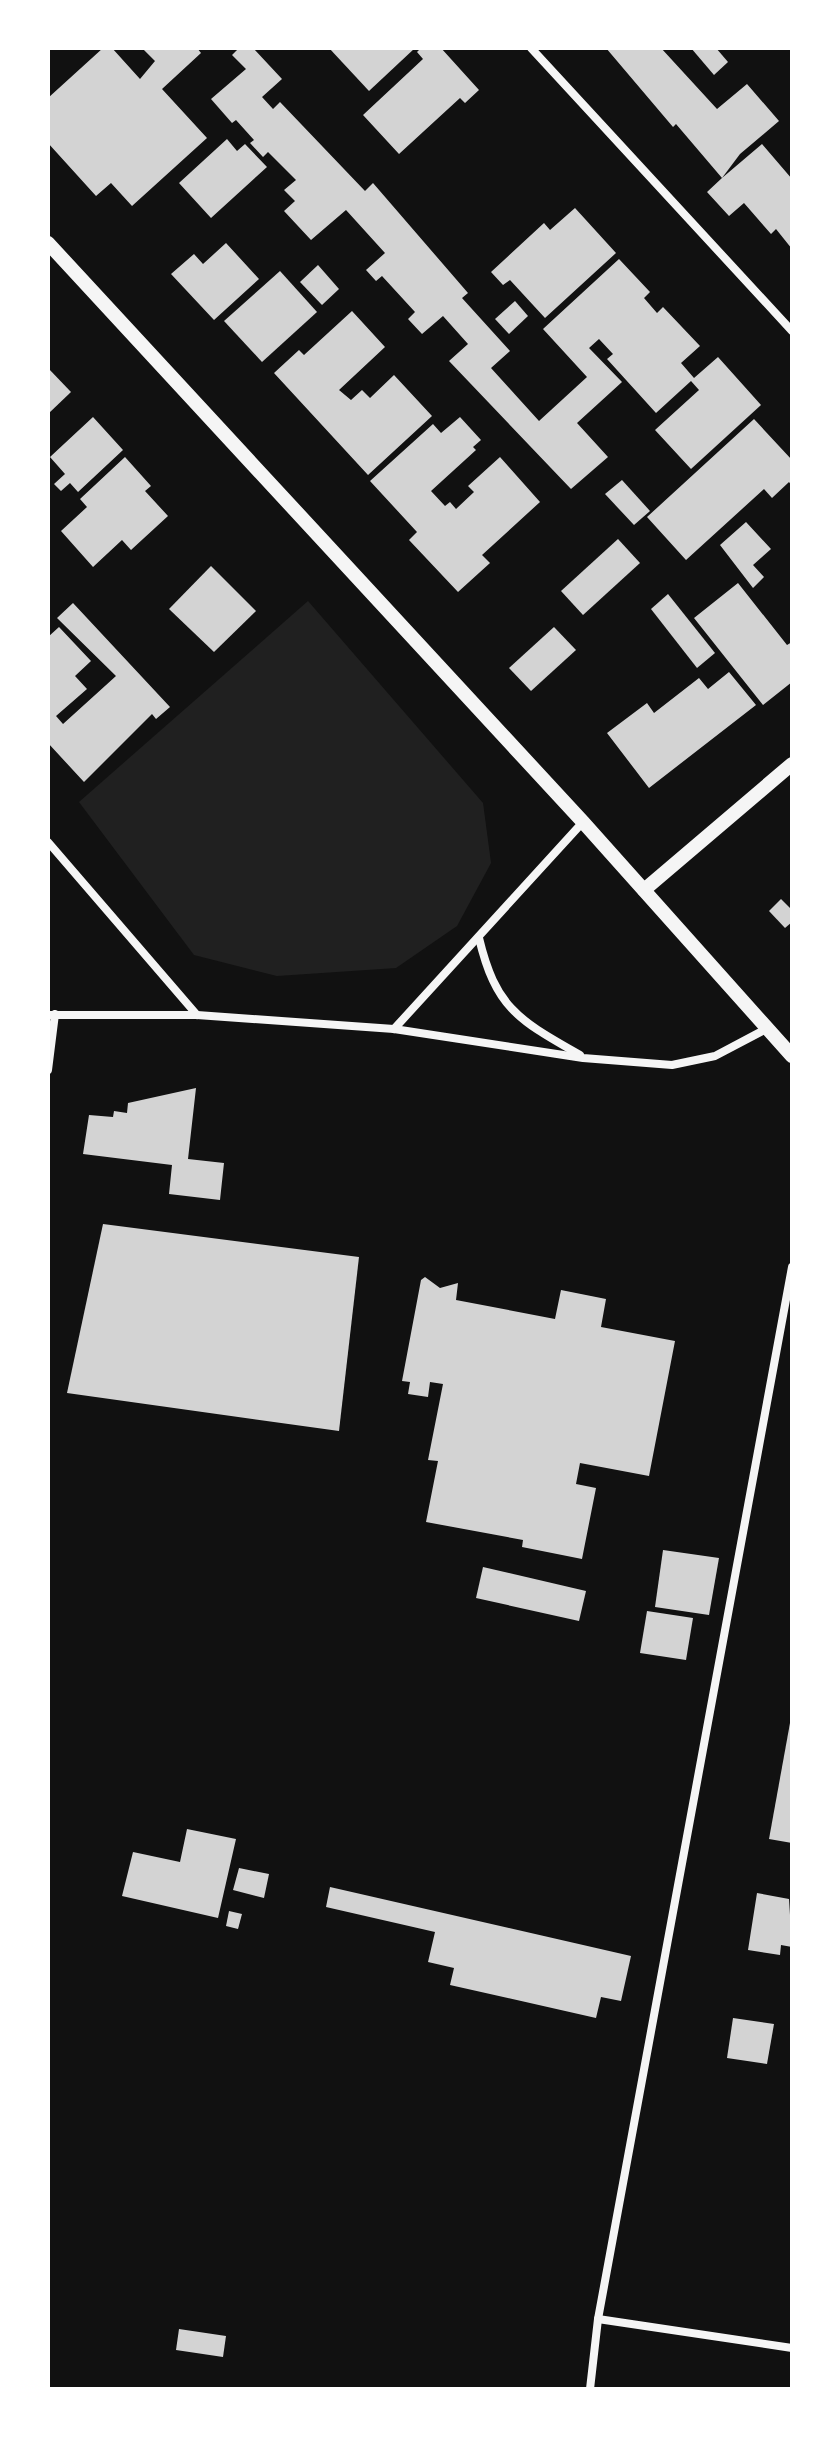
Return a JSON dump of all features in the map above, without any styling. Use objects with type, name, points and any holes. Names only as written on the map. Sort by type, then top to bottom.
[{"type":"street","points":[[531,48],[792,331]]},
{"type":"street","points":[[48,243],[583,822],[792,1056]]},
{"type":"street","points":[[644,890],[792,764]]},
{"type":"street","points":[[394,1029],[583,822]]},
{"type":"street","points":[[48,842],[197,1015]]},
{"type":"street","points":[[479,938],[487,974],[503,1001],[529,1026],[583,1058]]},
{"type":"street","points":[[48,1070],[52,1014],[197,1015],[394,1029],[583,1058],[672,1065],[715,1056],[768,1028]]},
{"type":"street","points":[[590,2389],[598,2319],[792,1267]]},
{"type":"street","points":[[598,2319],[792,2348]]},
{"type":"shaded area","points":[[308,601],[483,803],[491,863],[457,926],[396,968],[277,976],[194,955],[79,802]]},
{"type":"building","points":[[103,48],[112,48],[140,79],[155,61],[142,48],[197,48],[201,53],[162,89],[207,138],[132,206],[111,183],[96,196],[48,143],[48,98]]},
{"type":"building","points":[[239,48],[253,48],[282,79],[262,97],[273,109],[280,102],[365,191],[373,183],[468,293],[462,298],[510,351],[491,368],[539,421],[587,377],[543,329],[619,259],[650,292],[644,298],[657,313],[663,307],[700,346],[681,363],[694,378],[718,357],[761,405],[691,469],[655,430],[699,390],[691,381],[656,413],[607,359],[613,354],[599,339],[589,348],[622,382],[577,423],[608,457],[571,489],[449,361],[468,344],[443,316],[422,334],[408,319],[415,312],[382,276],[376,281],[366,270],[385,253],[346,210],[311,240],[284,211],[295,201],[284,190],[296,180],[268,152],[263,157],[250,143],[254,140],[236,120],[232,123],[211,99],[246,69],[232,55]]},
{"type":"building","points":[[329,48],[415,48],[369,91]]},
{"type":"building","points":[[421,48],[441,48],[479,90],[465,103],[460,98],[399,154],[363,115],[423,59],[417,52]]},
{"type":"building","points":[[606,48],[661,48],[717,109],[747,84],[779,121],[740,154],[722,178],[676,124],[673,127]]},
{"type":"building","points":[[691,48],[716,48],[728,62],[714,75]]},
{"type":"building","points":[[227,139],[237,151],[245,144],[267,167],[211,218],[179,183]]},
{"type":"building","points":[[762,144],[792,179],[792,249],[776,229],[771,234],[744,203],[729,216],[707,192]]},
{"type":"building","points":[[575,208],[616,253],[545,318],[510,280],[503,285],[491,272],[544,223],[550,230]]},
{"type":"building","points":[[226,243],[259,279],[214,320],[171,274],[194,254],[203,264]]},
{"type":"building","points":[[318,265],[339,289],[322,305],[300,282]]},
{"type":"building","points":[[280,271],[317,312],[262,362],[224,321]]},
{"type":"building","points":[[515,301],[528,316],[509,334],[495,319]]},
{"type":"building","points":[[352,311],[385,347],[339,390],[351,400],[362,390],[370,398],[394,375],[432,416],[368,475],[274,373],[299,350],[304,355]]},
{"type":"building","points":[[48,368],[71,392],[48,414]]},
{"type":"building","points":[[93,417],[123,450],[78,492],[70,483],[61,491],[54,484],[65,474],[50,457]]},
{"type":"building","points":[[460,417],[481,440],[473,447],[476,450],[431,491],[445,506],[450,502],[456,509],[474,492],[468,486],[500,457],[540,502],[482,555],[490,563],[458,592],[409,540],[417,532],[370,481],[433,424],[441,433]]},
{"type":"building","points":[[754,419],[792,460],[792,486],[789,482],[772,498],[764,489],[686,560],[647,517]]},
{"type":"building","points":[[125,457],[151,486],[145,491],[168,516],[131,550],[122,540],[93,567],[61,531],[87,507],[80,499]]},
{"type":"building","points":[[622,480],[650,511],[634,525],[605,494]]},
{"type":"building","points":[[746,522],[771,549],[753,565],[764,577],[753,588],[720,545]]},
{"type":"building","points":[[618,539],[640,563],[583,615],[561,591]]},
{"type":"building","points":[[211,566],[256,611],[214,652],[169,609]]},
{"type":"building","points":[[738,583],[787,645],[792,642],[792,682],[763,705],[694,618]]},
{"type":"building","points":[[668,594],[715,653],[697,668],[651,609]]},
{"type":"building","points":[[73,603],[170,707],[156,719],[152,714],[84,782],[48,743],[48,637],[59,627],[91,661],[75,676],[87,689],[56,716],[63,724],[116,676],[57,618]]},
{"type":"building","points":[[554,627],[576,650],[531,691],[509,668]]},
{"type":"building","points":[[729,672],[756,705],[649,788],[607,733],[647,703],[654,713],[699,678],[708,689]]},
{"type":"building","points":[[781,899],[792,910],[792,922],[785,928],[769,911]]},
{"type":"building","points":[[196,1088],[188,1159],[224,1163],[220,1200],[169,1194],[172,1165],[83,1154],[89,1115],[113,1117],[114,1111],[127,1113],[128,1103]]},
{"type":"building","points":[[103,1224],[359,1257],[339,1431],[67,1393]]},
{"type":"building","points":[[425,1277],[440,1288],[458,1283],[456,1300],[555,1319],[561,1290],[606,1299],[601,1327],[675,1341],[649,1476],[580,1463],[576,1484],[596,1488],[582,1559],[522,1547],[523,1540],[426,1522],[438,1461],[428,1460],[443,1384],[430,1382],[428,1397],[408,1394],[410,1382],[402,1381],[421,1280]]},
{"type":"building","points":[[663,1550],[719,1558],[709,1615],[655,1607]]},
{"type":"building","points":[[483,1567],[586,1591],[579,1621],[476,1598]]},
{"type":"building","points":[[647,1611],[693,1618],[686,1660],[640,1653]]},
{"type":"building","points":[[792,1723],[792,1843],[769,1839]]},
{"type":"building","points":[[187,1829],[236,1839],[218,1918],[122,1896],[133,1852],[180,1862]]},
{"type":"building","points":[[239,1868],[269,1874],[264,1898],[233,1890]]},
{"type":"building","points":[[330,1887],[631,1956],[621,2001],[601,1997],[596,2018],[450,1985],[454,1968],[428,1962],[435,1932],[326,1907]]},
{"type":"building","points":[[757,1893],[789,1899],[792,1947],[781,1945],[780,1955],[748,1950]]},
{"type":"building","points":[[229,1911],[242,1914],[238,1929],[226,1926]]},
{"type":"building","points":[[733,2018],[774,2024],[767,2064],[727,2058]]},
{"type":"building","points":[[179,2329],[226,2336],[223,2357],[176,2350]]}]
